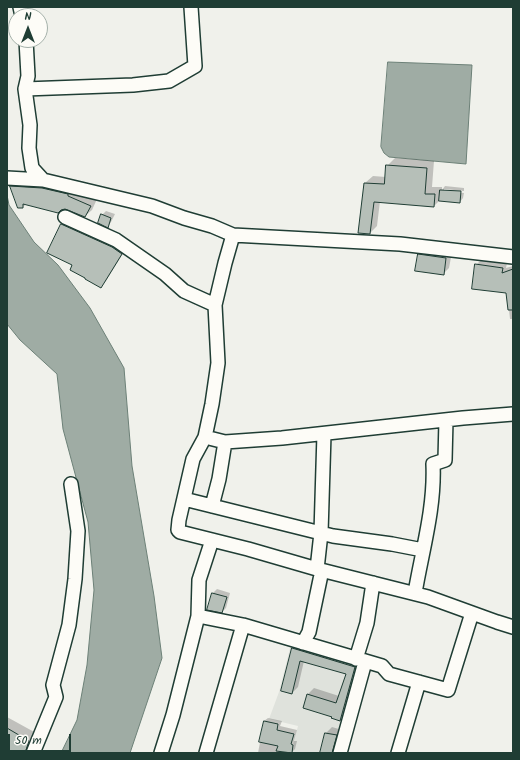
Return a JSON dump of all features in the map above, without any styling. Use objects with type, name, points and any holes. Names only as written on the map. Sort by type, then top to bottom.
[{"type":"street","points":[[25,89],[133,85],[169,81],[194,66],[191,7]]},
{"type":"street","points":[[26,48],[28,76],[25,89],[30,125],[29,148],[32,168],[43,180]]},
{"type":"street","points":[[7,178],[43,180],[152,206],[184,218],[212,226],[233,235],[400,244],[513,257]]},
{"type":"street","points":[[65,217],[116,240],[165,274],[184,291],[215,305]]},
{"type":"street","points":[[233,235],[215,305],[218,363],[212,404],[205,437],[193,458],[178,530],[180,532],[428,597],[513,627]]},
{"type":"street","points":[[205,437],[225,442],[324,434],[513,414]]},
{"type":"street","points":[[415,594],[429,521],[434,476],[433,464],[445,460],[446,420]]},
{"type":"street","points":[[303,643],[309,632],[319,569],[324,434]]},
{"type":"street","points":[[212,506],[219,479],[225,442]]},
{"type":"street","points":[[33,753],[56,697],[53,686],[69,625],[75,580],[78,531],[71,484]]},
{"type":"street","points":[[184,499],[321,533],[424,550]]},
{"type":"street","points":[[161,753],[173,715],[198,616],[199,580],[212,540]]},
{"type":"street","points":[[340,753],[360,660],[373,583]]},
{"type":"street","points":[[198,616],[243,625],[382,666],[389,674],[448,690],[472,613]]},
{"type":"street","points":[[206,753],[243,625]]},
{"type":"street","points":[[398,753],[419,682]]},
{"type":"shaded area","points":[[388,62],[472,65],[466,164],[389,157],[384,153],[381,147]]},
{"type":"shaded area","points":[[7,195],[9,205],[34,242],[58,265],[90,308],[124,368],[132,466],[154,596],[162,658],[130,753],[61,753],[77,720],[87,665],[94,590],[88,522],[63,429],[57,374],[20,340],[7,324]]},
{"type":"shaded area","points":[[292,640],[365,662],[340,753],[291,753],[298,726],[269,719],[279,692]]},
{"type":"building","points":[[386,165],[427,168],[425,194],[435,194],[434,207],[374,202],[370,234],[358,233],[364,183],[384,184]]},
{"type":"building","points":[[10,186],[42,188],[68,194],[68,196],[91,206],[85,217],[65,209],[58,213],[23,204],[23,208],[18,208]]},
{"type":"building","points":[[440,190],[461,191],[460,203],[439,201]]},
{"type":"building","points":[[101,214],[111,218],[108,228],[98,223]]},
{"type":"building","points":[[61,224],[112,247],[122,254],[101,288],[70,270],[72,265],[47,253]]},
{"type":"building","points":[[418,254],[446,258],[444,275],[415,271]]},
{"type":"building","points":[[475,264],[503,268],[502,273],[513,269],[513,310],[508,310],[506,293],[472,289]]},
{"type":"building","points":[[212,593],[227,597],[222,613],[207,610]]},
{"type":"building","points":[[292,648],[355,667],[340,721],[303,708],[307,694],[336,703],[346,674],[300,661],[292,694],[281,691]]},
{"type":"building","points":[[264,721],[278,724],[277,730],[294,734],[291,744],[293,745],[292,753],[276,751],[278,746],[259,742]]},
{"type":"building","points":[[7,728],[29,741],[25,753],[7,753]]},
{"type":"building","points":[[325,733],[337,735],[332,753],[320,753]]}]
